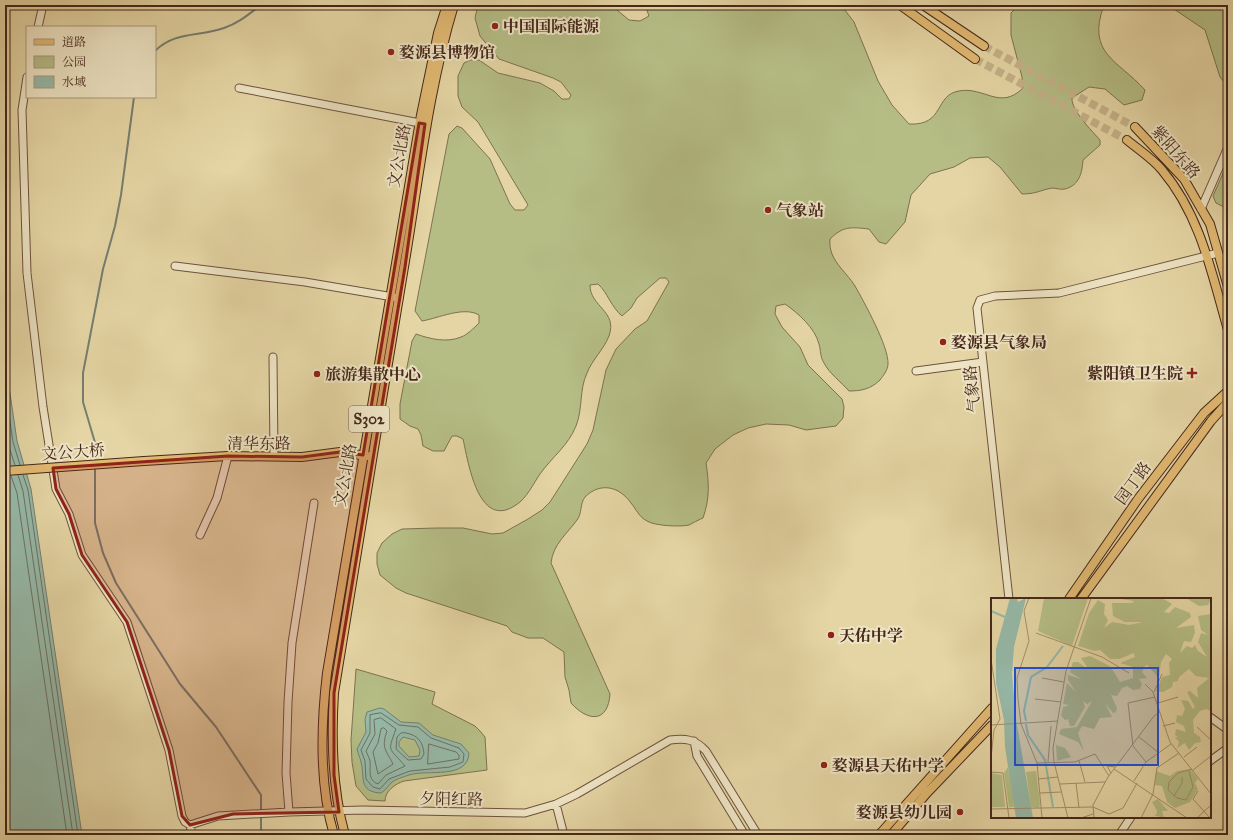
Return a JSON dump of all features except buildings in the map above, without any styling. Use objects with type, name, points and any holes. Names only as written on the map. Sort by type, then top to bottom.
[{"type":"main road","name":"文公北路","points":[[334,835],[328,812],[324,761],[323,706],[337,604],[390,296],[438,33],[447,5]]},
{"type":"main road","name":"文公北路","points":[[345,835],[339,812],[334,776],[332,728],[334,693],[399,298],[422,124],[446,30],[454,5]]},
{"type":"main road","points":[[900,5],[975,59]]},
{"type":"main road","points":[[923,5],[984,46]]},
{"type":"main road","name":"紫阳东路","points":[[1135,126],[1184,179],[1210,224],[1228,287]]},
{"type":"main road","name":"紫阳东路","points":[[1127,140],[1162,170],[1190,211],[1225,309],[1228,330]]},
{"type":"main road","name":"园丁路","points":[[1071,598],[1142,493],[1204,413],[1228,391]]},
{"type":"main road","name":"园丁路","points":[[1082,598],[1211,421],[1228,402]]},
{"type":"main road","name":"清华东路","points":[[144,460],[228,456],[302,456],[340,452],[374,456]]},
{"type":"main road","name":"文公大桥","points":[[5,472],[144,460]]},
{"type":"main road","points":[[879,835],[991,709]]},
{"type":"main road","points":[[891,835],[927,793],[991,726]]},
{"type":"street","points":[[38,26],[43,5]]},
{"type":"street","points":[[26,84],[22,110],[27,273],[43,407],[56,489],[69,514],[82,555],[126,622],[169,750],[182,816],[185,822],[190,825],[192,835]]},
{"type":"street","points":[[239,88],[422,124]]},
{"type":"street","points":[[1201,209],[1228,147]]},
{"type":"street","name":"气象路","points":[[1009,598],[977,308],[980,300],[995,296],[1059,293],[1218,253]]},
{"type":"street","points":[[175,266],[305,282],[399,298]]},
{"type":"street","points":[[273,357],[274,456]]},
{"type":"street","points":[[916,371],[983,362]]},
{"type":"street","points":[[200,535],[217,498],[228,456]]},
{"type":"street","points":[[289,812],[286,774],[288,702],[291,665],[314,503]]},
{"type":"street","points":[[1211,718],[1228,730]]},
{"type":"street","name":"夕阳红路","points":[[190,825],[218,816],[257,813],[339,812],[363,810],[511,814],[525,813],[556,804],[670,740],[682,738],[694,741]]},
{"type":"street","points":[[694,741],[697,756],[745,835]]},
{"type":"street","points":[[694,741],[706,751],[758,835]]},
{"type":"street","points":[[1211,760],[1228,748]]},
{"type":"street","points":[[556,804],[564,835]]},
{"type":"street","points":[[1119,835],[1130,818]]},
{"type":"highlighted area","points":[[419,123],[425,124],[405,267],[334,693],[334,775],[339,812],[233,814],[190,825],[182,816],[169,750],[127,622],[82,555],[69,514],[56,489],[53,468],[228,456],[302,457],[340,452],[363,455]]},
{"type":"green space","points":[[478,5],[611,5],[629,20],[640,21],[649,16],[645,5],[841,5],[854,22],[878,81],[892,105],[909,124],[920,123],[928,120],[934,115],[946,98],[959,91],[968,90],[999,98],[1015,95],[1023,88],[1022,77],[1011,35],[1011,13],[1019,5],[1104,5],[1099,21],[1099,35],[1102,46],[1115,63],[1145,90],[1142,100],[1124,105],[1105,89],[1089,87],[1072,98],[1078,114],[1100,140],[1100,145],[1083,160],[1079,178],[1070,187],[1063,189],[1052,188],[1035,193],[1022,194],[1000,167],[988,157],[970,158],[954,167],[930,174],[911,195],[905,222],[886,244],[879,242],[869,229],[863,228],[848,228],[839,232],[830,239],[830,246],[834,259],[855,286],[885,347],[888,366],[883,377],[877,383],[862,390],[849,391],[826,367],[817,338],[805,321],[785,304],[776,306],[775,314],[782,327],[800,347],[808,365],[842,399],[844,407],[843,418],[836,426],[806,430],[789,425],[766,424],[748,428],[733,435],[715,449],[706,463],[708,477],[707,504],[703,518],[689,525],[668,526],[651,523],[640,515],[626,497],[609,488],[597,489],[585,497],[582,502],[579,518],[557,545],[552,556],[551,563],[610,694],[605,710],[601,715],[596,716],[584,714],[571,703],[565,677],[564,652],[543,638],[528,638],[512,632],[507,626],[406,593],[396,588],[380,575],[377,564],[377,553],[382,543],[392,534],[402,529],[463,528],[492,534],[503,533],[542,510],[550,502],[587,444],[593,430],[606,370],[616,349],[635,329],[647,321],[669,282],[666,278],[660,278],[637,298],[631,308],[622,316],[598,284],[590,285],[594,299],[610,321],[611,328],[609,336],[589,368],[583,386],[580,413],[573,433],[569,440],[540,474],[527,495],[516,505],[503,511],[492,509],[484,501],[477,490],[472,476],[463,439],[457,436],[452,436],[444,451],[433,451],[423,446],[418,429],[410,426],[400,419],[400,404],[412,341],[416,334],[438,340],[456,339],[466,335],[479,323],[479,315],[473,313],[459,312],[422,321],[415,311],[449,134],[457,126],[462,128],[490,159],[510,204],[515,210],[524,210],[528,205],[478,122],[462,107],[458,96],[458,76],[464,63],[470,60],[479,60],[498,73],[540,83],[554,91],[562,99],[569,99],[571,95],[561,82],[553,78],[499,59],[480,36],[475,18]]},
{"type":"green space","points":[[1168,5],[1228,5],[1228,87],[1220,77],[1205,30]]},
{"type":"green space","points":[[1228,162],[1228,209],[1216,203],[1213,196]]},
{"type":"green space","points":[[356,669],[435,692],[432,704],[475,726],[485,737],[487,770],[404,781],[391,788],[385,797],[385,801],[368,800],[356,786],[352,762],[351,740]]},
{"type":"water","points":[[5,359],[17,441],[31,489],[82,835],[5,835]]},
{"type":"water","points":[[380,708],[384,709],[401,722],[419,723],[433,735],[461,744],[469,753],[467,761],[462,767],[454,770],[445,772],[417,773],[400,778],[392,782],[381,793],[369,790],[364,783],[361,762],[357,749],[366,732],[365,719],[367,712]],"holes":[[[403,737],[415,740],[420,750],[419,756],[409,757],[399,746],[399,742]]]},
{"type":"waterway","points":[[156,50],[171,40],[179,37],[215,31],[234,24],[261,5]]},
{"type":"waterway","points":[[95,463],[96,446],[83,402],[83,373],[103,269],[115,226],[121,195],[134,98]]},
{"type":"waterway","points":[[95,467],[95,523],[103,553],[116,583],[180,684],[216,727],[261,795],[261,812]]},
{"type":"waterway","points":[[261,816],[261,835]]},
{"type":"tunnel","points":[[984,46],[1135,127]]},
{"type":"tunnel","points":[[975,59],[1127,140]]},
{"type":"place","name":"中国国际能源","points":[[495,26]]},
{"type":"place","name":"婺源县博物馆","points":[[391,52]]},
{"type":"place","name":"气象站","points":[[768,210]]},
{"type":"place","name":"婺源县气象局","points":[[943,342]]},
{"type":"place","name":"紫阳镇卫生院","points":[[1192,373]]},
{"type":"place","name":"旅游集散中心","points":[[317,374]]},
{"type":"place","name":"天佑中学","points":[[831,635]]},
{"type":"place","name":"婺源县天佑中学","points":[[824,765]]},
{"type":"place","name":"婺源县幼儿园","points":[[960,812]]}]
